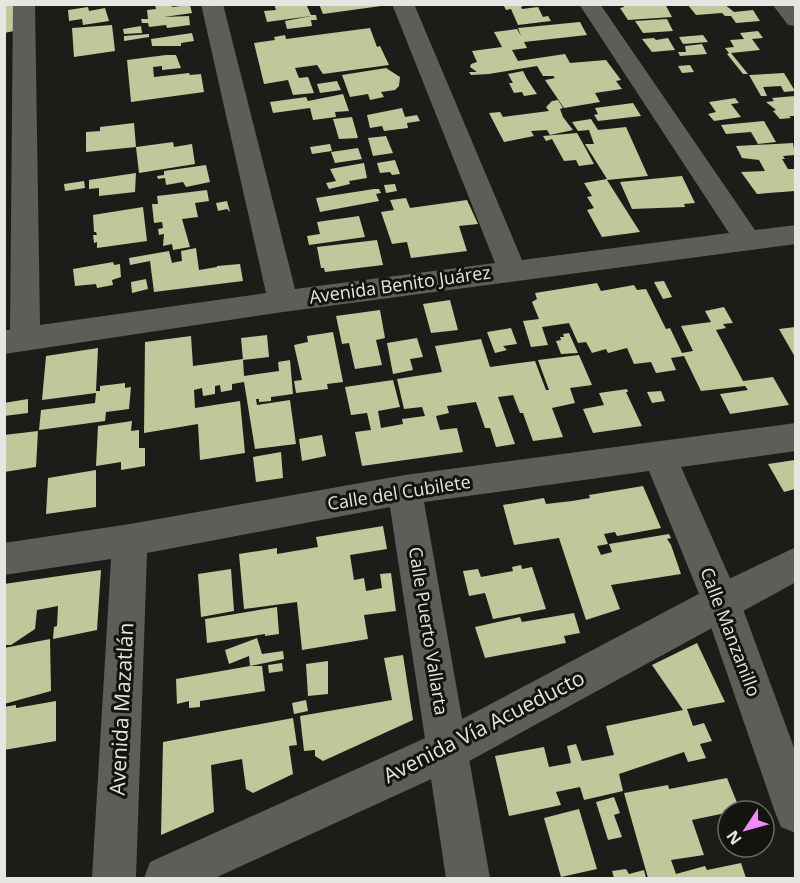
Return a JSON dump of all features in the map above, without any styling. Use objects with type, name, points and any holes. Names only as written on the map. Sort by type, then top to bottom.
[{"type":"street","points":[[15,341],[24,4]]},
{"type":"street","points":[[213,4],[283,301]]},
{"type":"street","points":[[403,4],[512,270]]},
{"type":"street","points":[[589,4],[748,241]]},
{"type":"street","points":[[782,4],[795,20]]},
{"type":"street","name":"Avenida Benito Juárez","points":[[15,341],[283,301],[795,234]]},
{"type":"street","name":"Calle del Cubilete","points":[[4,559],[130,540],[405,490],[795,437]]},
{"type":"street","name":"Calle Manzanillo","points":[[659,454],[721,601],[795,812]]},
{"type":"street","name":"Calle Puerto Vallarta","points":[[405,490],[468,879]]},
{"type":"street","name":"Avenida Mazatlán","points":[[114,879],[130,540]]},
{"type":"street","name":"Avenida Vía Acueducto","points":[[166,879],[447,750],[795,563]]},
{"type":"building","points":[[4,4],[14,4],[14,31],[4,33]]},
{"type":"building","points":[[155,4],[171,4],[172,7],[190,5],[192,13],[164,17],[189,16],[190,25],[167,28],[166,25],[149,27],[148,23],[142,23],[141,19],[148,19],[147,10],[156,9]]},
{"type":"building","points":[[274,4],[306,4],[311,15],[316,15],[317,20],[311,20],[312,26],[287,29],[285,21],[311,16],[267,22],[264,11],[276,10]]},
{"type":"building","points":[[319,4],[380,4],[381,6],[323,14]]},
{"type":"building","points":[[503,4],[528,4],[521,7],[522,9],[538,7],[543,17],[548,16],[551,21],[518,25],[511,9],[506,10]]},
{"type":"building","points":[[622,4],[665,4],[672,17],[628,20],[620,8],[624,7]]},
{"type":"building","points":[[687,4],[724,4],[734,12],[753,10],[760,21],[736,23],[731,16],[725,16],[722,13],[696,15]]},
{"type":"building","points":[[88,7],[89,11],[105,8],[109,21],[83,25],[82,19],[69,21],[68,10]]},
{"type":"building","points":[[667,19],[673,31],[643,33],[635,21]]},
{"type":"building","points":[[580,22],[587,35],[524,42],[527,48],[512,50],[518,61],[565,54],[570,63],[606,60],[621,80],[616,81],[622,89],[595,93],[600,102],[564,108],[545,80],[555,78],[543,76],[537,66],[489,74],[471,75],[469,72],[477,72],[470,67],[471,64],[477,62],[472,51],[502,47],[494,32],[517,29],[521,36],[518,28]]},
{"type":"building","points":[[112,25],[115,51],[74,57],[72,28]]},
{"type":"building","points":[[141,26],[142,33],[124,34],[123,29]]},
{"type":"building","points":[[370,28],[377,47],[380,46],[389,65],[323,74],[317,65],[295,68],[299,78],[308,77],[314,93],[293,95],[288,80],[264,84],[254,43],[275,40],[274,37],[285,35],[286,39]]},
{"type":"building","points":[[758,31],[763,38],[752,39],[760,50],[731,53],[748,74],[743,74],[725,48],[734,47],[730,40],[744,39],[740,33]]},
{"type":"building","points":[[192,33],[194,41],[181,43],[181,46],[152,46],[151,39]]},
{"type":"building","points":[[149,34],[149,37],[124,41],[124,36]]},
{"type":"building","points":[[703,35],[708,42],[683,44],[679,37]]},
{"type":"building","points":[[654,38],[656,40],[668,38],[675,50],[652,52],[642,39]]},
{"type":"building","points":[[702,44],[707,54],[680,56],[678,52],[686,52],[685,46]]},
{"type":"building","points":[[176,55],[181,68],[162,70],[162,66],[153,67],[154,77],[201,74],[204,92],[131,102],[127,60]]},
{"type":"building","points":[[690,65],[694,72],[682,73],[678,66]]},
{"type":"building","points":[[386,68],[400,77],[399,86],[395,90],[381,92],[384,97],[370,100],[368,94],[350,97],[342,75]]},
{"type":"building","points":[[523,71],[537,94],[524,96],[522,92],[514,93],[509,83],[513,83],[508,74]]},
{"type":"building","points":[[784,73],[795,91],[784,92],[781,86],[763,87],[767,96],[761,96],[749,75]]},
{"type":"building","points":[[337,81],[341,90],[320,93],[317,84]]},
{"type":"building","points":[[343,94],[349,111],[335,112],[336,117],[313,120],[310,108],[273,113],[270,102],[306,97],[308,101]]},
{"type":"building","points":[[795,96],[795,116],[789,116],[791,118],[780,119],[773,111],[776,110],[766,102],[774,101],[772,98]]},
{"type":"building","points":[[735,98],[739,103],[731,104],[741,117],[714,121],[708,114],[716,112],[709,102]]},
{"type":"building","points":[[558,100],[563,108],[560,109],[563,117],[573,130],[550,135],[547,130],[531,131],[534,136],[504,142],[489,113],[500,112],[503,117],[549,111],[546,107],[552,101]]},
{"type":"building","points":[[633,103],[641,116],[598,121],[594,115],[598,114],[595,108]]},
{"type":"building","points":[[402,108],[405,117],[417,115],[420,121],[407,123],[408,128],[384,131],[382,126],[370,128],[367,115]]},
{"type":"building","points":[[352,117],[358,138],[339,139],[333,119]]},
{"type":"building","points":[[591,119],[598,130],[626,127],[648,176],[607,180],[640,232],[602,237],[587,210],[594,208],[587,197],[592,196],[584,183],[607,179],[585,144],[594,144],[589,130],[578,131],[572,122]]},
{"type":"building","points":[[764,121],[776,142],[758,144],[751,132],[726,134],[721,125]]},
{"type":"building","points":[[134,123],[136,147],[86,152],[86,132],[100,131],[100,127]]},
{"type":"building","points":[[577,133],[594,164],[579,166],[576,160],[564,161],[552,139],[546,141],[543,136]]},
{"type":"building","points":[[386,136],[393,153],[373,156],[368,138]]},
{"type":"building","points":[[173,142],[174,147],[192,144],[195,164],[139,173],[136,147]]},
{"type":"building","points":[[793,143],[795,155],[783,156],[785,159],[782,159],[788,169],[795,169],[795,191],[757,194],[741,172],[765,171],[759,160],[742,158],[736,146]]},
{"type":"building","points":[[330,144],[332,151],[312,154],[310,147]]},
{"type":"building","points":[[358,148],[362,159],[335,163],[331,152]]},
{"type":"building","points":[[395,160],[400,174],[380,173],[377,163]]},
{"type":"building","points":[[364,163],[367,178],[349,181],[350,184],[329,189],[326,183],[336,181],[330,169]]},
{"type":"building","points":[[206,165],[210,182],[186,187],[183,182],[166,185],[165,178],[158,179],[157,176],[164,175],[164,171]]},
{"type":"building","points":[[136,173],[135,192],[99,196],[99,188],[89,189],[89,180]]},
{"type":"building","points":[[682,176],[695,203],[684,204],[685,207],[632,209],[620,182]]},
{"type":"building","points":[[84,181],[85,188],[65,191],[64,184]]},
{"type":"building","points":[[395,184],[397,191],[386,193],[384,185]]},
{"type":"building","points":[[379,189],[381,193],[376,194],[379,201],[320,212],[316,198]]},
{"type":"building","points":[[207,190],[209,201],[195,203],[198,217],[182,219],[190,247],[173,250],[172,244],[163,246],[164,234],[159,235],[158,229],[163,228],[162,222],[154,223],[152,204],[158,204],[157,196]]},
{"type":"building","points":[[406,198],[410,208],[467,200],[478,224],[459,226],[467,251],[411,258],[407,242],[392,244],[381,212],[394,210],[390,200]]},
{"type":"building","points":[[227,201],[230,212],[227,209],[218,211],[216,203]]},
{"type":"building","points":[[143,207],[147,241],[97,248],[93,235],[97,235],[94,232],[93,215]]},
{"type":"building","points":[[359,216],[365,237],[309,245],[307,236],[320,234],[317,222]]},
{"type":"building","points":[[377,240],[383,265],[325,272],[324,268],[321,268],[317,247]]},
{"type":"building","points":[[196,248],[199,270],[240,264],[243,281],[154,292],[150,261],[130,265],[129,258],[169,251],[172,263],[182,261],[181,251]]},
{"type":"building","points":[[113,262],[114,265],[120,264],[121,277],[112,280],[113,285],[97,288],[96,284],[75,286],[73,269]]},
{"type":"building","points":[[146,279],[148,289],[132,293],[131,282]]},
{"type":"building","points":[[664,281],[672,297],[663,299],[654,282]]},
{"type":"building","points":[[597,283],[601,291],[634,285],[637,290],[646,289],[666,329],[670,328],[682,353],[693,351],[681,326],[711,322],[705,311],[724,307],[733,323],[723,324],[726,328],[716,330],[743,381],[773,377],[789,405],[730,414],[720,394],[748,390],[745,386],[701,391],[684,356],[671,358],[676,370],[656,373],[651,362],[634,364],[627,348],[608,353],[606,349],[592,353],[586,342],[578,343],[569,323],[542,327],[548,345],[531,347],[523,321],[539,319],[532,302],[537,299],[535,293]]},
{"type":"building","points":[[450,300],[458,330],[431,333],[423,304]]},
{"type":"building","points":[[380,310],[385,338],[376,340],[382,365],[355,369],[349,343],[342,344],[336,316]]},
{"type":"building","points":[[795,327],[795,357],[779,329]]},
{"type":"building","points":[[511,328],[517,344],[503,346],[507,350],[495,353],[487,332]]},
{"type":"building","points":[[333,332],[343,382],[327,384],[328,389],[296,393],[294,381],[302,380],[294,345],[308,342],[307,336]]},
{"type":"building","points":[[569,333],[578,353],[561,354],[556,341],[564,337],[563,334]]},
{"type":"building","points":[[267,335],[269,357],[243,360],[241,338]]},
{"type":"building","points":[[191,336],[193,366],[243,359],[244,376],[279,371],[278,362],[290,360],[293,394],[271,397],[271,401],[259,402],[259,399],[256,399],[257,405],[290,400],[296,444],[255,449],[244,382],[232,384],[232,390],[221,392],[220,385],[215,386],[215,394],[203,396],[202,388],[194,390],[195,408],[240,401],[245,453],[200,460],[198,424],[144,433],[145,342]]},
{"type":"building","points":[[417,338],[423,357],[410,359],[413,370],[393,374],[387,343]]},
{"type":"building","points":[[481,339],[490,367],[535,361],[546,390],[549,390],[538,360],[579,355],[592,385],[570,388],[575,403],[552,408],[563,437],[533,441],[523,413],[520,413],[513,395],[498,397],[515,444],[496,447],[490,428],[485,428],[476,402],[447,406],[449,413],[436,416],[440,430],[457,428],[463,452],[362,466],[355,432],[371,430],[367,413],[351,415],[345,387],[393,380],[400,407],[378,411],[381,428],[403,424],[402,419],[425,416],[422,407],[404,409],[397,379],[442,372],[435,346]]},
{"type":"building","points":[[98,348],[96,391],[100,391],[100,386],[125,383],[125,388],[131,387],[129,409],[106,412],[105,421],[39,430],[41,410],[95,403],[96,393],[42,400],[46,356]]},
{"type":"building","points":[[627,389],[628,392],[626,392],[642,426],[593,433],[583,409],[604,405],[599,393]]},
{"type":"building","points":[[661,391],[665,401],[652,403],[647,392]]},
{"type":"building","points":[[28,399],[28,413],[4,416],[4,403]]},
{"type":"building","points":[[132,421],[131,431],[139,430],[139,448],[145,448],[145,466],[121,470],[121,462],[96,466],[98,426]]},
{"type":"building","points":[[38,431],[36,467],[4,472],[4,435]]},
{"type":"building","points":[[322,435],[326,456],[302,461],[299,439]]},
{"type":"building","points":[[281,452],[283,478],[256,482],[253,457]]},
{"type":"building","points":[[795,460],[795,489],[784,492],[768,464]]},
{"type":"building","points":[[96,470],[96,507],[46,514],[48,478]]},
{"type":"building","points":[[643,486],[661,528],[617,536],[615,532],[604,534],[608,544],[597,546],[601,555],[612,552],[609,544],[669,534],[671,538],[667,539],[681,574],[611,585],[620,609],[586,620],[559,538],[514,545],[503,505],[544,498],[546,504],[572,501],[590,498],[589,495]]},
{"type":"building","points":[[383,526],[387,549],[350,555],[354,580],[364,578],[366,591],[382,588],[380,574],[391,573],[396,611],[364,615],[368,639],[302,650],[297,602],[244,609],[239,554],[277,548],[277,554],[318,547],[316,537]]},
{"type":"building","points":[[521,565],[522,569],[532,567],[546,609],[493,619],[485,593],[469,596],[463,571],[478,569],[481,577],[513,571],[512,567]]},
{"type":"building","points":[[231,569],[234,611],[201,617],[198,574]]},
{"type":"building","points":[[101,570],[97,630],[53,639],[54,627],[57,626],[58,606],[37,610],[35,629],[11,645],[4,645],[4,584]]},
{"type":"building","points":[[277,607],[279,634],[207,643],[205,619]]},
{"type":"building","points":[[574,613],[580,633],[564,636],[566,643],[485,658],[475,627],[520,617],[522,622]]},
{"type":"building","points":[[257,638],[262,654],[283,651],[284,659],[250,666],[249,656],[229,664],[225,650]]},
{"type":"building","points":[[50,639],[51,691],[4,704],[4,648]]},
{"type":"building","points":[[697,643],[725,702],[687,709],[693,726],[704,723],[712,741],[700,744],[706,758],[688,762],[684,752],[619,774],[623,791],[584,800],[580,787],[556,792],[561,805],[509,816],[495,756],[544,747],[549,767],[571,763],[567,746],[576,744],[582,761],[614,755],[606,726],[683,710],[652,665]]},
{"type":"building","points":[[403,655],[413,720],[323,761],[315,756],[315,750],[304,751],[300,716],[392,700],[384,658]]},
{"type":"building","points":[[328,661],[328,694],[308,696],[306,664]]},
{"type":"building","points":[[282,663],[283,671],[269,673],[268,665]]},
{"type":"building","points":[[262,666],[265,691],[200,701],[200,707],[189,708],[189,701],[177,704],[176,679]]},
{"type":"building","points":[[306,700],[308,711],[294,714],[292,703]]},
{"type":"building","points":[[56,701],[56,741],[4,750],[4,707],[16,705],[16,708]]},
{"type":"building","points":[[293,718],[297,745],[289,746],[293,774],[253,793],[246,789],[242,759],[211,765],[214,812],[161,835],[163,742]]},
{"type":"building","points":[[727,778],[736,799],[716,799],[716,815],[692,820],[704,855],[671,860],[676,874],[705,866],[707,870],[741,863],[746,878],[648,878],[624,793],[668,785],[669,789]]},
{"type":"building","points":[[614,797],[620,813],[614,815],[622,837],[608,840],[596,802]]},
{"type":"building","points":[[579,809],[597,869],[561,877],[544,818]]},
{"type":"building","points":[[626,869],[629,874],[644,870],[646,878],[614,878],[612,871]]}]
